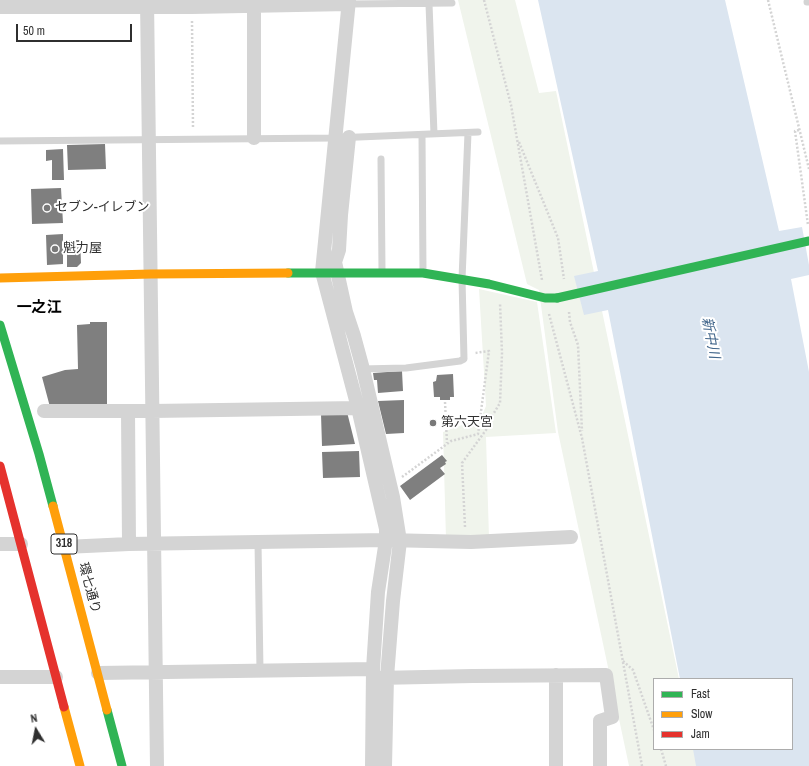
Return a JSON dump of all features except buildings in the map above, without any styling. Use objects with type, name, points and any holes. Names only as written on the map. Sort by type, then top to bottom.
[{"type":"street","points":[[0,8],[88,4],[147,4],[192,7],[349,2],[322,272],[358,408],[386,529],[386,540],[378,592],[378,675],[372,766]]},
{"type":"street","points":[[147,4],[157,766]]},
{"type":"street","points":[[250,4],[254,138]]},
{"type":"street","points":[[349,137],[339,250],[335,262],[346,312],[363,369],[390,486],[400,541],[393,601],[378,675],[385,766]]},
{"type":"street","points":[[0,278],[151,274],[322,272],[382,274],[423,273],[462,279],[545,298],[557,298],[809,241]]},
{"type":"street","name":"環七通り","points":[[0,325],[18,381],[65,547],[122,766]]},
{"type":"street","points":[[44,411],[358,408]]},
{"type":"street","points":[[128,411],[129,544]]},
{"type":"street","points":[[0,466],[80,766]]},
{"type":"street","points":[[65,547],[154,543],[386,540],[466,542],[571,537]]},
{"type":"street","points":[[0,544],[21,544]]},
{"type":"street","points":[[98,673],[260,671],[378,675],[606,676],[612,717],[600,721],[600,766]]},
{"type":"street","points":[[556,675],[556,766]]},
{"type":"street","points":[[0,677],[56,677]]},
{"type":"lane","points":[[349,2],[429,4],[452,3]]},
{"type":"lane","points":[[429,4],[434,134]]},
{"type":"lane","points":[[0,141],[335,138],[478,132]]},
{"type":"lane","points":[[348,370],[406,368],[460,361],[464,359],[462,279],[468,133]]},
{"type":"lane","points":[[422,135],[423,273]]},
{"type":"lane","points":[[381,159],[382,274]]},
{"type":"lane","points":[[258,542],[260,671]]},
{"type":"path","points":[[484,0],[511,105],[517,136]]},
{"type":"path","points":[[768,0],[809,169]]},
{"type":"path","points":[[192,7],[193,139]]},
{"type":"path","points":[[799,130],[795,131],[808,229]]},
{"type":"path","points":[[466,542],[462,463],[486,430],[489,421],[500,402],[502,353],[499,287]]},
{"type":"path","points":[[390,486],[451,441],[478,434],[489,351],[477,352],[464,359]]},
{"type":"path","points":[[445,402],[447,444]]},
{"type":"path","points":[[582,438],[642,766]]},
{"type":"path","points":[[623,661],[633,670],[653,727]]},
{"type":"path","points":[[661,750],[666,766]]},
{"type":"shaded area","points":[[458,0],[515,0],[539,93],[556,91],[679,678],[653,678],[653,750],[694,750],[698,766],[629,766],[558,432],[539,290],[527,284]]},
{"type":"shaded area","points":[[479,289],[537,302],[556,433],[486,437],[489,538],[446,539],[443,432],[481,418],[486,406]]},
{"type":"water","name":"新中川","points":[[538,0],[725,0],[779,231],[802,227],[809,265],[809,275],[791,279],[809,372],[809,766],[696,766],[693,750],[793,750],[793,678],[680,678],[608,310],[584,315],[574,276],[598,271]]},
{"type":"traffic: fast","points":[[557,298],[809,241]]},
{"type":"traffic: fast","points":[[288,273],[423,273],[489,284],[545,298],[557,298]]},
{"type":"traffic: fast","points":[[0,325],[53,506]]},
{"type":"traffic: fast","points":[[107,710],[122,766]]},
{"type":"traffic: slow","points":[[0,278],[151,274],[288,273]]},
{"type":"traffic: slow","points":[[53,506],[107,710]]},
{"type":"traffic: slow","points":[[64,707],[80,766]]},
{"type":"traffic: jam","points":[[0,466],[64,707]]},
{"type":"place","name":"セブン-イレブン","points":[[47,208]]},
{"type":"place","name":"魁力屋","points":[[55,249]]},
{"type":"place","name":"第六天宮","points":[[433,423]]},
{"type":"district","name":"一之江","points":[[39,308]]}]
